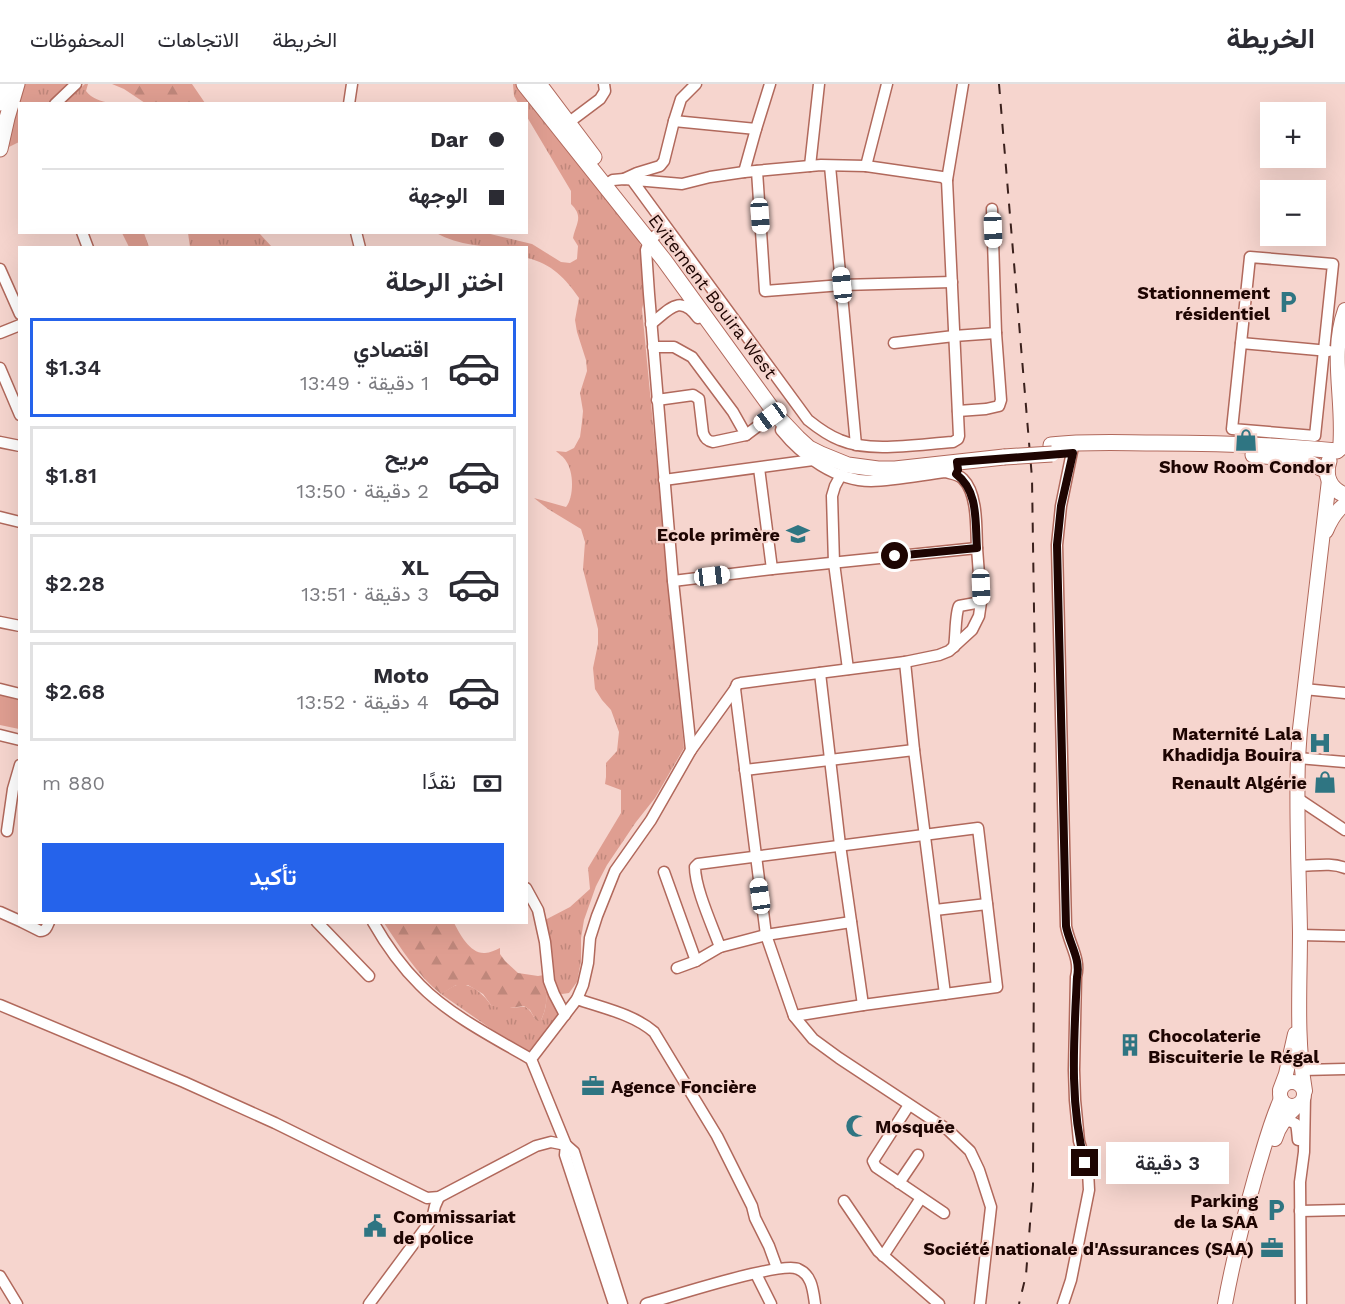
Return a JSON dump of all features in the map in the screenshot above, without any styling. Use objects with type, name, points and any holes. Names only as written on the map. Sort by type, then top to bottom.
[{"type":"highway","points":[[0,103],[5,84]]},
{"type":"highway","points":[[0,149],[17,84]]},
{"type":"highway","name":"Evitement Bouira West","points":[[524,84],[618,181]]},
{"type":"highway","name":"Evitement Bouira West","points":[[539,84],[568,123],[618,181],[652,238],[784,408],[812,437],[832,449],[865,459],[905,459],[1074,447]]},
{"type":"highway","name":"Evitement Bouira West","points":[[668,257],[778,417],[809,448],[832,459],[865,468],[895,469],[957,468],[1004,453]]},
{"type":"highway","points":[[1074,447],[1212,443],[1266,445],[1316,442],[1341,449],[1330,460],[1328,476]]},
{"type":"highway","points":[[1074,447],[1118,451],[1266,455],[1308,462],[1328,476],[1335,489],[1345,497]]},
{"type":"main road","points":[[1341,449],[1339,352],[1342,317],[1345,310]]},
{"type":"main road","points":[[1234,1304],[1249,1232],[1279,1126],[1292,1103],[1302,1070],[1299,1020],[1298,758],[1328,476]]},
{"type":"main road","points":[[1321,548],[1330,521],[1341,507],[1345,497]]},
{"type":"main road","points":[[1326,530],[1337,519],[1345,517]]},
{"type":"main road","points":[[1292,1103],[1286,1074],[1299,1020]]},
{"type":"main road","points":[[1225,1304],[1247,1205],[1274,1113],[1292,1103]]},
{"type":"street","points":[[57,102],[76,84]]},
{"type":"street","points":[[350,102],[352,84]]},
{"type":"street","points":[[568,123],[600,99],[605,91],[604,84]]},
{"type":"street","points":[[618,181],[660,166],[664,161],[681,99],[696,84]]},
{"type":"street","points":[[744,172],[770,84]]},
{"type":"street","points":[[810,166],[819,84]]},
{"type":"street","points":[[866,166],[887,84]]},
{"type":"street","points":[[618,181],[808,420],[824,433],[841,441],[874,447],[953,442],[959,436],[947,180],[963,84]]},
{"type":"street","points":[[674,121],[756,129]]},
{"type":"street","points":[[618,181],[682,184],[744,172],[810,166],[866,166],[942,177],[947,180]]},
{"type":"street","points":[[830,166],[856,445]]},
{"type":"street","points":[[757,171],[765,291],[842,285],[952,282]]},
{"type":"street","points":[[958,411],[999,406],[1001,400],[996,333],[992,209]]},
{"type":"street","points":[[652,238],[646,250],[651,324],[673,581],[691,750]]},
{"type":"street","points":[[648,264],[668,257]]},
{"type":"street","points":[[1250,257],[1333,264],[1324,351],[1316,442],[1232,429],[1250,257]]},
{"type":"street","points":[[0,269],[18,310]]},
{"type":"street","points":[[531,1059],[577,999],[588,963],[590,938],[615,871],[651,819],[691,750],[737,684],[905,662],[939,655],[949,651],[972,630],[979,616],[981,602],[973,500],[957,468],[945,472],[871,481],[841,475],[813,460],[792,442],[770,417],[692,309],[685,305],[678,305],[651,324]]},
{"type":"street","points":[[0,333],[18,326]]},
{"type":"street","points":[[894,343],[996,333]]},
{"type":"street","points":[[1241,343],[1339,352]]},
{"type":"street","points":[[653,347],[674,347],[692,357],[733,412],[746,435]]},
{"type":"street","points":[[0,368],[17,403]]},
{"type":"street","points":[[657,400],[696,396],[699,399],[703,433],[709,442],[746,435],[770,417]]},
{"type":"street","points":[[0,442],[18,446]]},
{"type":"street","points":[[1063,1304],[1071,1280],[1088,1199],[1089,1180],[1079,1141],[1075,1101],[1074,1060],[1078,970],[1077,958],[1068,939],[1066,926],[1058,611],[1058,535],[1061,506],[1074,447]]},
{"type":"street","points":[[664,480],[813,460]]},
{"type":"street","points":[[759,468],[772,569]]},
{"type":"street","points":[[841,475],[832,496],[834,562],[848,669]]},
{"type":"street","points":[[0,517],[18,522]]},
{"type":"street","points":[[673,581],[977,548]]},
{"type":"street","points":[[954,647],[957,609],[959,606],[981,602]]},
{"type":"street","points":[[0,622],[18,626]]},
{"type":"street","points":[[905,662],[945,994]]},
{"type":"street","points":[[820,673],[840,846],[864,1005]]},
{"type":"street","points":[[0,689],[18,694]]},
{"type":"street","points":[[735,689],[766,935],[794,1016],[813,1039],[948,1130],[970,1151],[991,1207],[980,1304]]},
{"type":"street","points":[[1304,689],[1345,693]]},
{"type":"street","points":[[0,735],[18,740]]},
{"type":"street","points":[[745,770],[914,750]]},
{"type":"street","points":[[1298,758],[1345,762]]},
{"type":"street","points":[[4,830],[18,772]]},
{"type":"street","points":[[1298,798],[1345,830]]},
{"type":"street","points":[[720,946],[699,889],[695,872],[698,864],[978,828],[997,987],[794,1016]]},
{"type":"street","points":[[1299,866],[1329,865],[1345,868]]},
{"type":"street","points":[[664,872],[696,961]]},
{"type":"street","points":[[528,892],[538,910],[545,942],[549,981],[565,1015]]},
{"type":"street","points":[[934,910],[987,904]]},
{"type":"street","points":[[0,912],[18,921]]},
{"type":"street","points":[[677,968],[696,961],[720,946],[766,935],[851,922]]},
{"type":"street","points":[[25,924],[43,931],[48,924]]},
{"type":"street","points":[[319,924],[369,976]]},
{"type":"street","points":[[374,924],[403,967],[422,987],[464,1019],[531,1059],[566,1145],[574,1152],[622,1304]]},
{"type":"street","points":[[1300,935],[1345,936]]},
{"type":"street","points":[[577,999],[645,1024],[654,1032],[717,1136],[752,1206],[777,1269]]},
{"type":"street","points":[[0,1005],[261,1116],[427,1198],[439,1197],[536,1146],[551,1142],[566,1145]]},
{"type":"street","points":[[1302,1070],[1345,1069]]},
{"type":"street","points":[[1292,1103],[1304,1152],[1300,1182]]},
{"type":"street","points":[[1292,1103],[1298,1130],[1300,1304]]},
{"type":"street","points":[[909,1105],[873,1161],[876,1167],[944,1213]]},
{"type":"street","points":[[566,1145],[565,1155],[614,1304]]},
{"type":"street","points":[[899,1183],[918,1155]]},
{"type":"street","points":[[369,1304],[432,1219],[439,1197]]},
{"type":"street","points":[[883,1256],[921,1198]]},
{"type":"street","points":[[844,1201],[883,1256],[939,1304]]},
{"type":"street","points":[[1300,1211],[1345,1210]]},
{"type":"street","points":[[646,1304],[756,1274],[791,1267],[806,1274],[813,1285],[815,1304]]},
{"type":"street","points":[[756,1274],[771,1304]]},
{"type":"street","points":[[0,1276],[17,1304]]},
{"type":"green space","points":[[23,84],[68,84],[50,102],[18,102]]},
{"type":"green space","points":[[85,84],[88,84],[86,91],[91,96],[107,102],[65,102]]},
{"type":"green space","points":[[112,84],[192,84],[204,102],[144,102]]},
{"type":"green space","points":[[513,84],[516,84],[543,121],[638,238],[645,258],[642,309],[684,748],[655,798],[607,865],[596,886],[584,920],[577,982],[569,993],[562,994],[557,993],[552,981],[545,920],[570,907],[590,889],[588,868],[621,813],[621,790],[605,784],[606,763],[617,751],[619,732],[611,710],[595,689],[593,668],[598,644],[598,629],[583,569],[585,542],[581,529],[534,498],[566,507],[569,503],[572,484],[569,466],[556,451],[566,452],[574,448],[580,437],[583,411],[580,393],[587,371],[575,320],[579,298],[569,284],[551,268],[528,258],[528,246],[484,246],[458,242],[438,234],[490,234],[532,244],[561,262],[570,263],[577,259],[578,246],[573,238],[578,217],[571,204],[571,191],[528,119],[528,102],[517,102],[514,96]]},
{"type":"green space","points":[[18,102],[18,142],[5,149]]},
{"type":"green space","points":[[122,234],[144,234],[149,246],[128,246]]},
{"type":"green space","points":[[188,234],[260,234],[271,246],[190,246]]},
{"type":"green space","points":[[0,695],[18,700],[18,729],[0,725]]},
{"type":"green space","points":[[385,924],[455,924],[466,942],[475,950],[487,953],[500,948],[500,954],[505,961],[518,973],[544,975],[546,1003],[544,1014],[538,1021],[524,1006],[502,1009],[491,1005],[483,994],[468,985],[456,985],[441,994],[432,987]]},
{"type":"green space","points":[[544,975],[560,1013],[529,1051],[497,1033],[441,994],[454,986],[470,986],[491,1005],[508,1008],[525,1007],[530,1010],[535,1019],[541,1020],[546,1003]]},
{"type":"railway","points":[[999,84],[1032,478],[1035,674],[1033,1185],[1026,1275],[1019,1304]]},
{"type":"place","name":"Stationnement résidentiel","points":[[1288,302]]},
{"type":"place","name":"Show Room Condor","points":[[1246,440]]},
{"type":"place","name":"Ecole primère","points":[[798,534]]},
{"type":"place","name":"Maternité Lala Khadidja Bouira","points":[[1320,743]]},
{"type":"place","name":"Renault Algérie","points":[[1325,782]]},
{"type":"place","name":"Chocolaterie Biscuiterie le Régal","points":[[1130,1045]]},
{"type":"place","name":"Agence Foncière","points":[[593,1086]]},
{"type":"place","name":"Mosquée","points":[[857,1126]]},
{"type":"place","name":"Parking de la SAA","points":[[1276,1210]]},
{"type":"place","name":"Commissariat de police","points":[[375,1226]]},
{"type":"place","name":"Société nationale d'Assurances (SAA)","points":[[1272,1248]]},
{"type":"route","points":[[895,556],[977,548],[973,500],[963,479],[956,474],[957,462],[1073,453],[1061,506],[1057,545],[1066,926],[1068,939],[1077,958],[1078,970],[1074,1070],[1079,1141],[1085,1163]]}]
